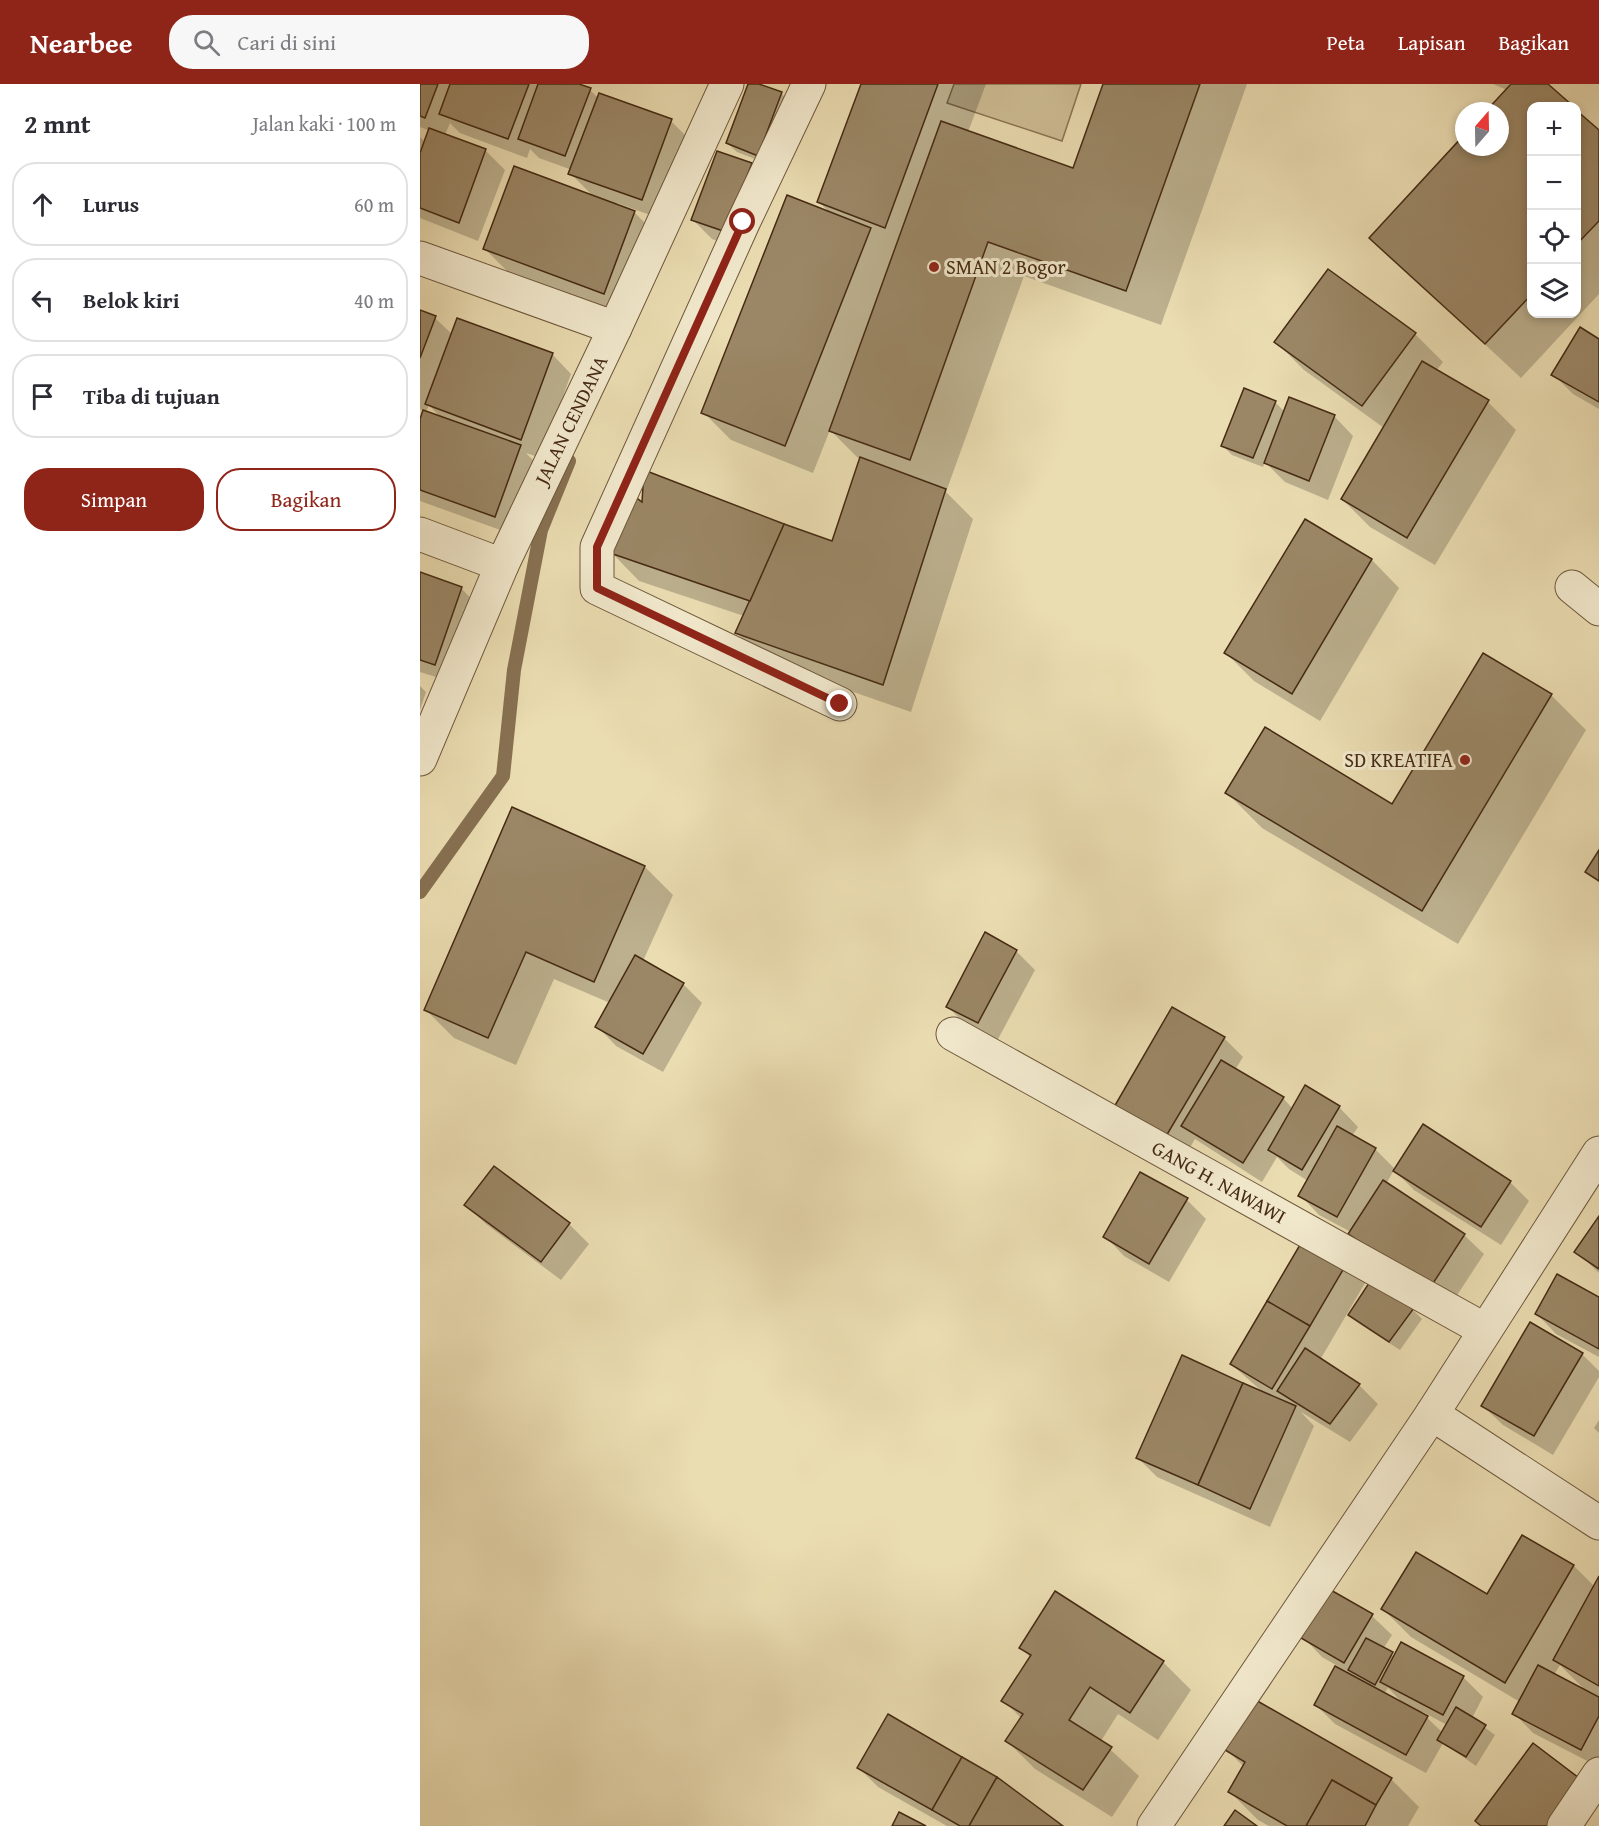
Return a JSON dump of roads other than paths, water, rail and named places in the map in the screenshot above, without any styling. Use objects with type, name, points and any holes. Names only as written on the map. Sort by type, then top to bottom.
[{"type":"street","name":"JALAN CENDANA","points":[[420,759],[502,565],[615,328],[727,84]]},
{"type":"street","points":[[809,84],[743,222],[597,547],[597,588],[840,704]]},
{"type":"street","points":[[420,258],[615,328]]},
{"type":"street","points":[[420,534],[502,565]]},
{"type":"street","points":[[1572,587],[1599,609]]},
{"type":"street","name":"GANG H. NAWAWI","points":[[953,1034],[1485,1330]]},
{"type":"street","points":[[1154,1826],[1432,1414],[1599,1154]]},
{"type":"street","points":[[1432,1414],[1599,1523]]},
{"type":"street","points":[[1564,1826],[1599,1774]]},
{"type":"waterway","points":[[420,892],[503,776],[514,670],[541,530],[569,461]]},
{"type":"place","name":"SMAN 2 Bogor","points":[[934,267]]},
{"type":"place","name":"SD KREATIFA","points":[[1465,760]]}]
